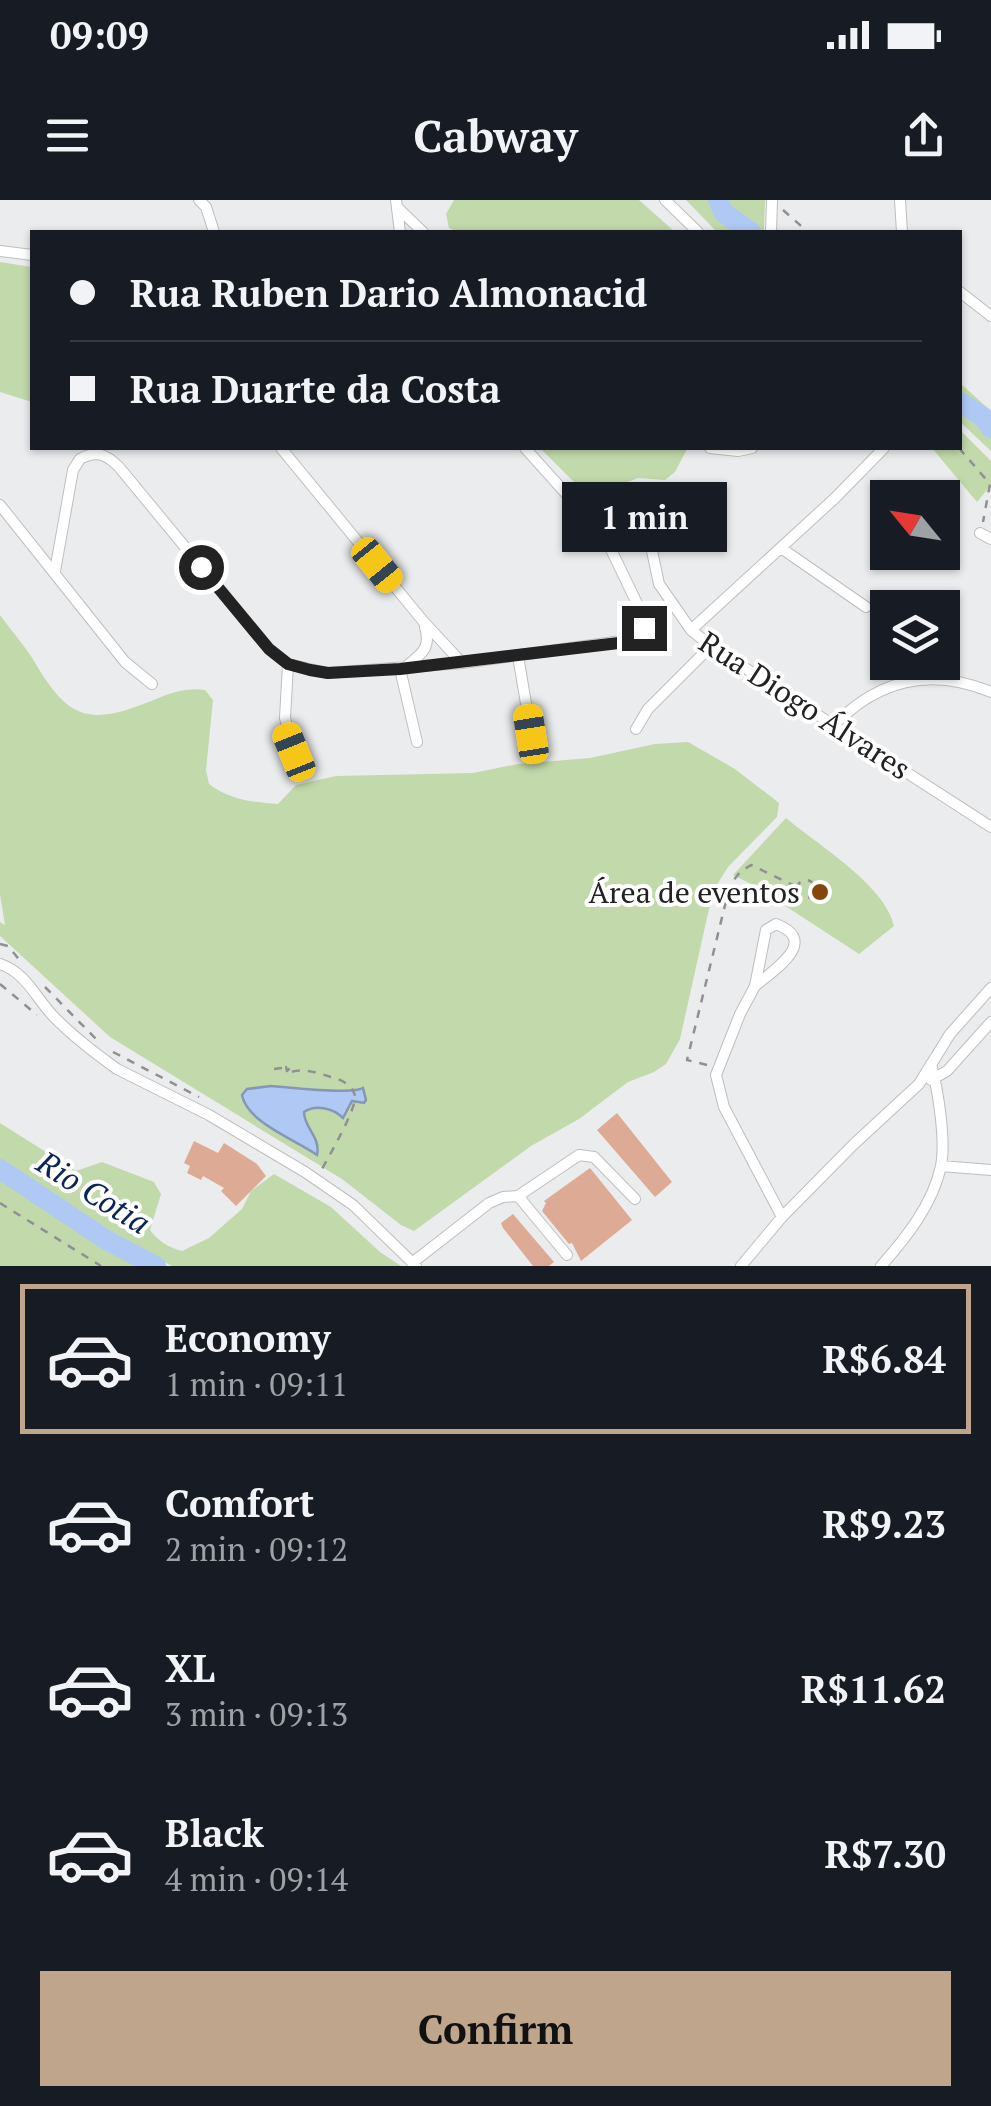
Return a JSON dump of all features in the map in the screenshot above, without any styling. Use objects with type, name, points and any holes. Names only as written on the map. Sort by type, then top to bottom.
[{"type":"street","points":[[199,200],[206,207],[213,230]]},
{"type":"street","points":[[664,200],[696,230]]},
{"type":"street","points":[[771,230],[772,200]]},
{"type":"street","points":[[900,200],[902,230]]},
{"type":"street","points":[[397,204],[400,230]]},
{"type":"street","points":[[397,204],[422,230]]},
{"type":"street","points":[[0,251],[30,255]]},
{"type":"street","points":[[962,294],[991,316]]},
{"type":"street","points":[[283,450],[423,622],[462,663]]},
{"type":"street","points":[[55,571],[73,470],[80,459],[99,454],[110,458],[269,649],[288,664],[328,673],[462,663],[627,642],[641,634],[644,618],[605,538],[527,450]]},
{"type":"street","name":"Rua Diogo Álvares","points":[[882,450],[691,630],[991,828]]},
{"type":"street","points":[[0,504],[136,674],[152,684]]},
{"type":"street","points":[[605,538],[636,528],[648,532],[659,584],[691,630]]},
{"type":"street","points":[[781,548],[866,607]]},
{"type":"street","points":[[404,667],[424,653],[428,645],[423,622]]},
{"type":"street","points":[[636,729],[648,709],[711,646]]},
{"type":"street","points":[[518,656],[531,734]]},
{"type":"street","points":[[288,664],[285,718],[294,752]]},
{"type":"street","points":[[404,667],[416,742]]},
{"type":"street","points":[[834,725],[857,702],[915,680],[953,679],[991,692]]},
{"type":"street","points":[[755,986],[794,950],[796,940],[786,928],[776,924],[766,930],[755,986],[718,1068],[717,1086],[724,1107],[782,1217]]},
{"type":"street","points":[[0,964],[25,978],[56,1020],[108,1062],[305,1172],[353,1205],[414,1264],[489,1203],[518,1196],[552,1171],[587,1154],[635,1199]]},
{"type":"street","points":[[740,1266],[854,1144],[920,1084],[950,1034],[991,988]]},
{"type":"street","points":[[920,1084],[947,1071],[991,1022]]},
{"type":"street","points":[[881,1266],[912,1230],[941,1166],[932,1064]]},
{"type":"street","points":[[941,1166],[991,1170]]},
{"type":"street","points":[[518,1196],[568,1255]]},
{"type":"path","points":[[772,200],[806,230]]},
{"type":"path","points":[[961,450],[990,484],[986,536]]},
{"type":"path","points":[[718,1068],[687,1060],[730,886],[740,872],[751,866],[797,887]]},
{"type":"path","points":[[274,1069],[284,1071],[290,1067],[292,1072],[299,1070],[342,1080],[354,1093],[356,1100],[322,1170]]},
{"type":"path","points":[[0,1203],[101,1266]]},
{"type":"green space","points":[[454,200],[639,200],[673,230],[454,230],[449,228],[446,214]]},
{"type":"green space","points":[[686,200],[765,200],[763,230],[715,230]]},
{"type":"green space","points":[[0,262],[30,267],[30,401],[0,392]]},
{"type":"green space","points":[[962,385],[991,411],[991,451],[962,424]]},
{"type":"green space","points":[[962,432],[991,461],[991,485],[977,502],[934,450],[962,450]]},
{"type":"green space","points":[[542,450],[686,450],[675,472],[665,480],[638,478],[599,493],[585,493]]},
{"type":"green space","points":[[0,615],[47,682],[78,711],[103,715],[178,691],[205,690],[213,700],[206,770],[209,784],[242,799],[278,804],[296,785],[336,776],[473,773],[688,742],[735,769],[779,803],[777,817],[728,867],[713,891],[680,1039],[666,1064],[628,1082],[579,1119],[531,1146],[414,1231],[342,1179],[110,1037],[0,936],[0,922],[5,925],[0,894]],"holes":[[[296,1087],[354,1093],[360,1100],[328,1109],[311,1107],[304,1112],[317,1154],[287,1135]]]},
{"type":"green space","name":"Área de eventos","points":[[786,818],[864,881],[888,911],[894,926],[859,954],[733,875]]},
{"type":"green space","points":[[0,1123],[76,1171],[102,1162],[154,1182],[161,1194],[150,1230],[160,1241],[182,1251],[209,1238],[242,1209],[251,1191],[274,1174],[331,1207],[401,1266],[172,1266],[78,1216],[0,1160]]},
{"type":"green space","points":[[0,1180],[141,1266],[0,1266]]},
{"type":"water","points":[[271,1086],[334,1091],[363,1088],[366,1100],[352,1101],[343,1118],[324,1108],[304,1112],[317,1143],[317,1155],[262,1122],[246,1105],[242,1095],[247,1089]]},
{"type":"building","points":[[617,1113],[672,1182],[655,1197],[597,1130]]},
{"type":"building","points":[[194,1141],[218,1153],[224,1143],[257,1164],[266,1176],[236,1206],[221,1191],[224,1188],[203,1176],[201,1180],[187,1173],[190,1166],[184,1163]]},
{"type":"building","points":[[590,1168],[632,1220],[581,1261],[572,1243],[542,1211],[544,1201]]},
{"type":"building","points":[[513,1214],[554,1262],[549,1266],[533,1266],[503,1228],[501,1223]]},
{"type":"waterway","points":[[718,200],[724,213],[748,230]]},
{"type":"waterway","points":[[962,403],[983,417],[991,428]]},
{"type":"waterway","name":"Rio Cotia","points":[[0,1169],[108,1241],[156,1266]]},
{"type":"place","name":"Área de eventos","points":[[820,892]]},
{"type":"route","points":[[201,567],[269,649],[288,664],[328,673],[462,663],[627,642],[636,639],[644,628]]}]
